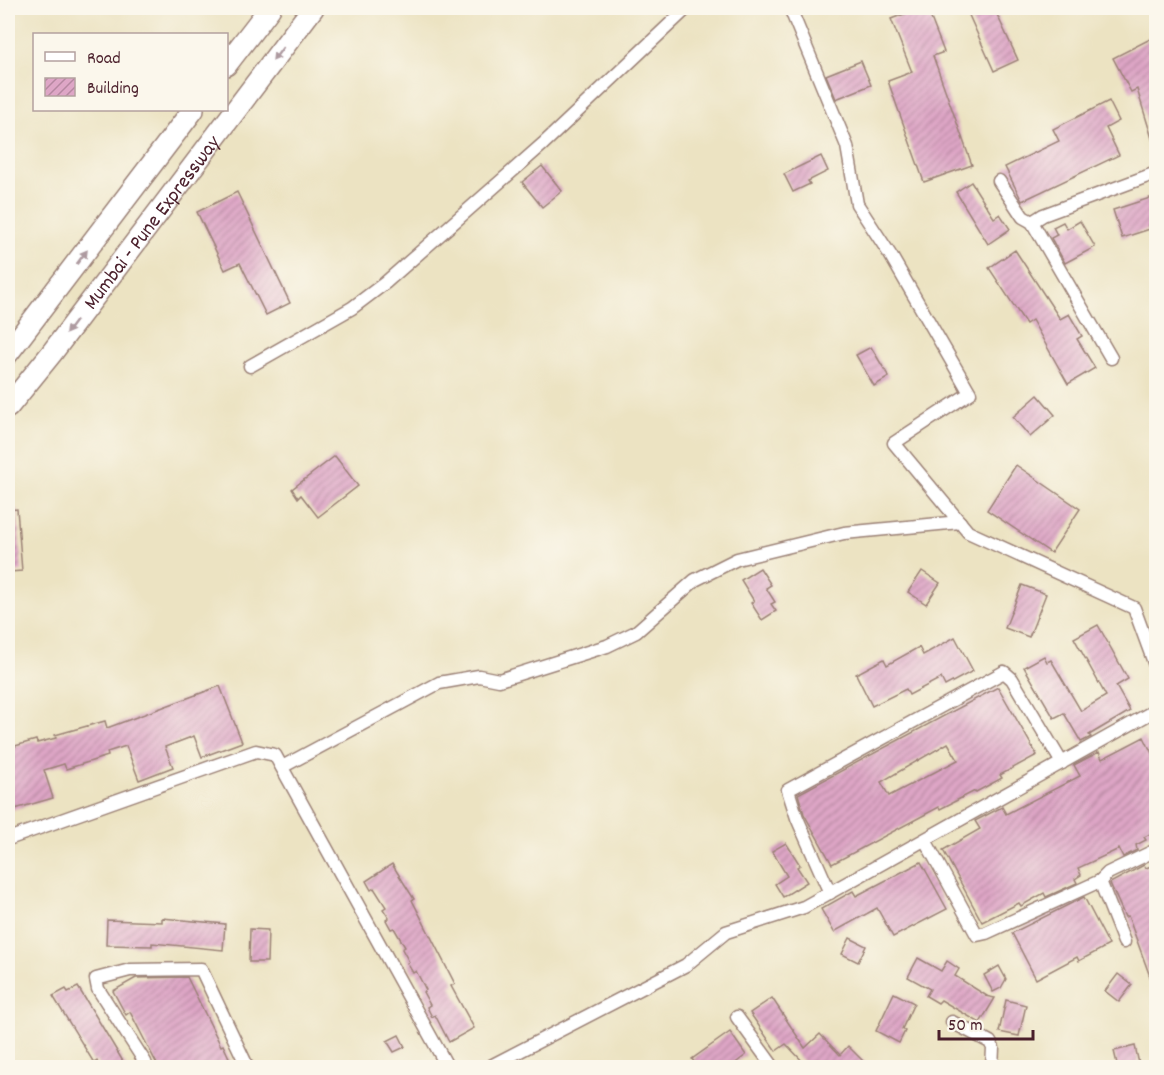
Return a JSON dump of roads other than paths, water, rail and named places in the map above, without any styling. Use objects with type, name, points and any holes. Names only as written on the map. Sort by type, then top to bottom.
[{"type":"highway","points":[[228,62],[270,8]]},
{"type":"highway","name":"Mumbai - Pune Expressway","points":[[8,406],[51,354],[313,8]]},
{"type":"highway","name":"Mumbai - Pune Expressway","points":[[8,353],[192,111]]},
{"type":"street","points":[[250,366],[352,308],[385,283],[543,144],[687,8]]},
{"type":"street","points":[[790,8],[847,146],[857,204],[891,256],[969,393],[894,443],[968,532],[1134,608],[1156,668]]},
{"type":"street","points":[[1032,222],[1043,215],[1156,173]]},
{"type":"street","points":[[999,181],[1023,217],[1032,222],[1111,358]]},
{"type":"street","points":[[282,767],[439,683],[479,676],[499,680],[607,646],[636,632],[695,580],[737,559],[844,533],[960,522]]},
{"type":"street","points":[[830,893],[797,818],[788,790],[1004,672],[1012,679],[1062,763]]},
{"type":"street","points":[[487,1068],[686,964],[726,932],[804,908],[1156,710]]},
{"type":"street","points":[[8,839],[256,751],[275,756],[448,1068]]},
{"type":"street","points":[[925,840],[977,935],[1100,881],[1108,873],[1156,850]]},
{"type":"street","points":[[1100,881],[1124,942]]},
{"type":"street","points":[[147,1068],[98,989],[96,979],[130,970],[201,969],[248,1068]]},
{"type":"street","points":[[737,1017],[774,1068]]},
{"type":"street","points":[[952,1022],[990,1042],[993,1048],[992,1068]]}]
